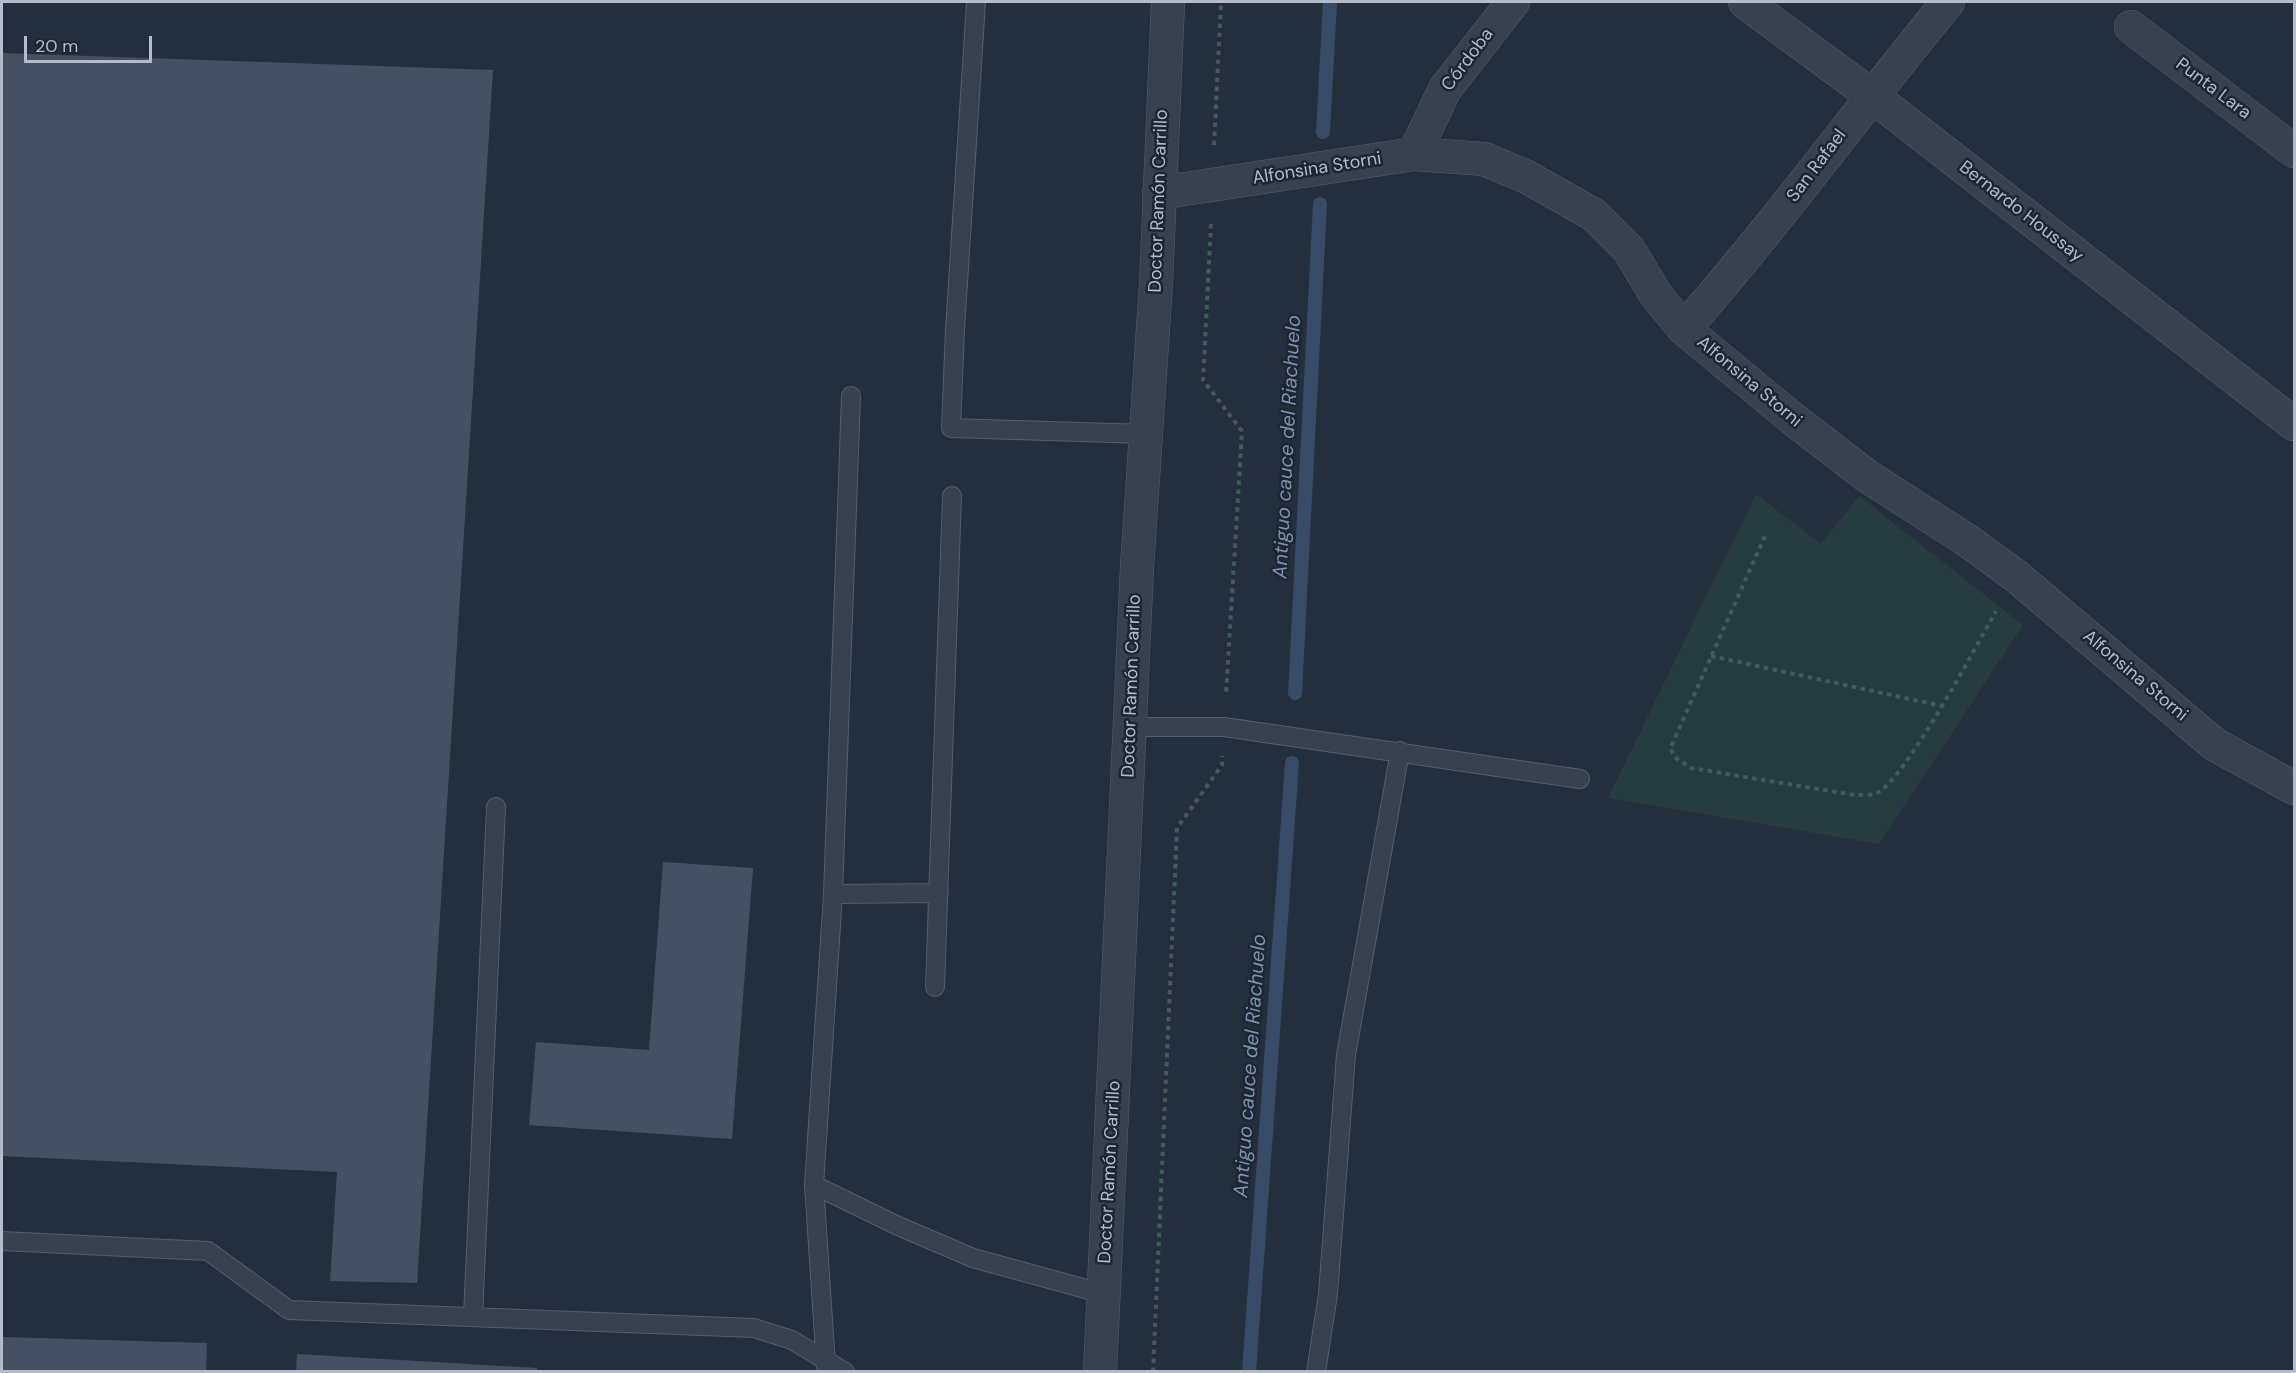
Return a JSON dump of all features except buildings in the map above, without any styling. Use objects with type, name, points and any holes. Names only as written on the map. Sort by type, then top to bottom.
[{"type":"street","name":"Doctor Ramón Carrillo","points":[[1100,1371],[1137,567],[1168,2]]},
{"type":"street","name":"Córdoba","points":[[1414,154],[1444,89],[1513,2]]},
{"type":"street","name":"Bernardo Houssay","points":[[1745,2],[1871,95],[2295,424]]},
{"type":"street","name":"San Rafael","points":[[1684,329],[1754,249],[1871,95],[1948,2]]},
{"type":"street","name":"Punta Lara","points":[[2131,27],[2295,151]]},
{"type":"street","name":"Alfonsina Storni","points":[[1159,193],[1414,154],[1484,159],[1527,177],[1594,215],[1629,250],[1656,295],[1684,329],[1793,419],[1867,476],[1968,541],[2016,576],[2214,744],[2295,788]]},
{"type":"lane","points":[[976,2],[955,329],[951,428],[1146,434]]},
{"type":"lane","points":[[826,1365],[814,1185],[833,894],[851,396]]},
{"type":"lane","points":[[935,987],[952,496]]},
{"type":"lane","points":[[1131,727],[1224,727],[1580,779]]},
{"type":"lane","points":[[1316,1371],[1328,1294],[1346,1055],[1400,751]]},
{"type":"lane","points":[[473,1317],[496,807]]},
{"type":"lane","points":[[833,894],[939,894]]},
{"type":"lane","points":[[814,1185],[896,1225],[973,1258],[1104,1294]]},
{"type":"lane","points":[[2,1241],[208,1251],[289,1310],[754,1328],[792,1340],[826,1365],[845,1371]]},
{"type":"path","points":[[1153,1371],[1177,828],[1222,765],[1242,431],[1203,381],[1221,2]]},
{"type":"path","points":[[1765,536],[1670,749],[1677,759],[1691,768],[1854,795],[1877,793],[1893,781],[1942,706],[2016,576]]},
{"type":"path","points":[[1711,656],[1942,706]]},
{"type":"green space","points":[[1756,494],[1821,544],[1859,496],[2023,625],[1879,844],[1608,798]]},
{"type":"waterway","name":"Antiguo cauce del Riachuelo","points":[[1323,132],[1330,2]]},
{"type":"waterway","name":"Antiguo cauce del Riachuelo","points":[[1295,693],[1320,204]]},
{"type":"waterway","name":"Antiguo cauce del Riachuelo","points":[[1249,1372],[1292,763]]}]
